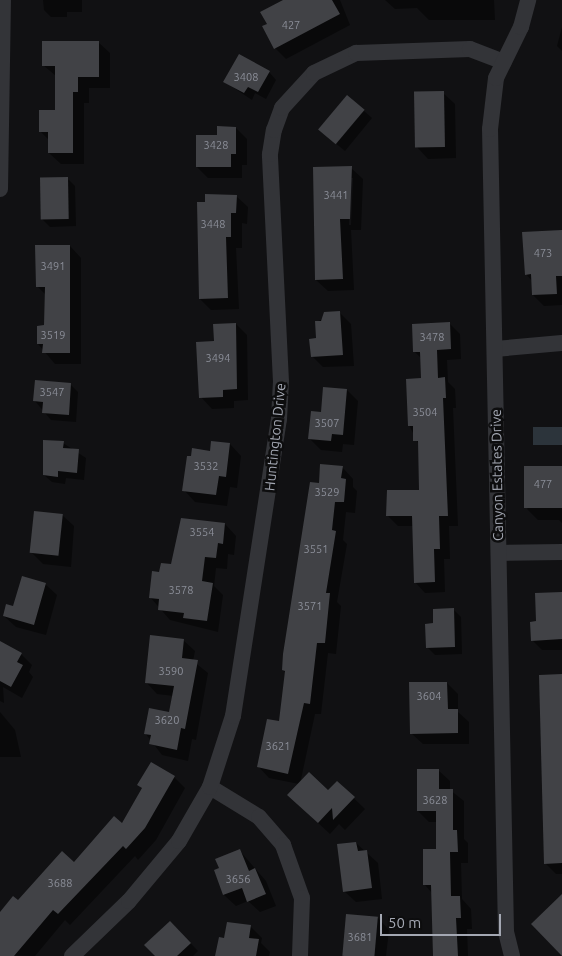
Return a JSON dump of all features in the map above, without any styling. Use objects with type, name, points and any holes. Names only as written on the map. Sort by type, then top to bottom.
[{"type":"street","points":[[0,189],[3,0]]},
{"type":"street","name":"Canyon Estates Drive","points":[[512,956],[506,932],[491,113],[496,78],[522,27],[528,0]]},
{"type":"street","name":"Huntington Drive","points":[[72,956],[158,870],[179,841],[210,787],[227,740],[239,692],[278,429],[281,382],[270,165],[278,119],[289,98],[304,81],[324,67],[356,53],[470,49],[504,62]]},
{"type":"street","points":[[495,349],[562,343]]},
{"type":"street","points":[[499,552],[562,552]]},
{"type":"street","points":[[210,787],[259,817],[283,845],[302,898],[300,956]]},
{"type":"shaded area","points":[[533,427],[562,427],[562,445],[533,445]]},
{"type":"building","points":[[283,0],[332,0],[340,14],[274,49],[262,26],[267,24],[260,12]]},
{"type":"building","points":[[42,41],[99,41],[99,77],[78,77],[78,92],[73,92],[73,153],[48,153],[48,132],[39,132],[39,110],[55,110],[55,66],[42,66]]},
{"type":"building","points":[[239,54],[270,71],[258,92],[248,87],[244,93],[223,82]]},
{"type":"building","points":[[444,91],[445,147],[415,148],[414,92]]},
{"type":"building","points":[[347,95],[365,110],[336,144],[318,129]]},
{"type":"building","points":[[217,126],[236,127],[236,154],[231,154],[231,167],[196,167],[196,135],[217,135]]},
{"type":"building","points":[[352,166],[350,219],[340,219],[343,279],[315,280],[313,167]]},
{"type":"building","points":[[40,177],[68,177],[69,219],[41,219]]},
{"type":"building","points":[[205,194],[237,195],[236,213],[231,213],[231,237],[226,237],[228,298],[199,299],[197,202],[205,202]]},
{"type":"building","points":[[562,230],[562,276],[556,276],[557,294],[532,295],[531,274],[525,275],[522,232]]},
{"type":"building","points":[[35,245],[70,245],[70,353],[42,353],[43,344],[37,344],[37,326],[44,325],[45,287],[36,287]]},
{"type":"building","points":[[340,311],[343,355],[311,357],[309,339],[316,338],[315,321],[321,321],[324,312]]},
{"type":"building","points":[[450,322],[451,349],[437,350],[438,378],[445,377],[446,398],[443,398],[448,516],[439,516],[440,549],[434,549],[435,582],[414,583],[412,516],[386,516],[387,490],[419,490],[418,441],[413,441],[413,426],[408,426],[406,379],[421,378],[420,352],[413,352],[412,324]]},
{"type":"building","points":[[236,323],[237,389],[223,390],[223,397],[199,398],[196,342],[214,341],[213,324]]},
{"type":"building","points":[[35,380],[71,383],[69,415],[42,413],[43,402],[33,401]]},
{"type":"building","points":[[323,387],[347,389],[343,435],[332,434],[331,441],[308,439],[311,411],[321,412]]},
{"type":"building","points":[[43,440],[64,441],[63,448],[79,449],[77,473],[58,471],[58,477],[43,475]]},
{"type":"building","points":[[211,441],[230,443],[226,477],[219,476],[216,495],[182,491],[187,456],[191,456],[192,448],[210,451]]},
{"type":"building","points":[[320,464],[343,466],[341,478],[346,479],[344,502],[335,502],[332,530],[336,531],[326,593],[330,593],[325,643],[317,643],[310,704],[304,703],[288,774],[257,767],[267,719],[279,721],[285,671],[282,670],[283,654],[310,482],[319,483]]},
{"type":"building","points":[[524,466],[562,466],[562,508],[524,508]]},
{"type":"building","points":[[34,511],[63,514],[58,556],[30,553]]},
{"type":"building","points":[[181,518],[225,523],[223,544],[218,543],[216,558],[205,557],[202,581],[213,583],[207,621],[183,618],[184,613],[158,610],[159,599],[149,598],[152,571],[159,572],[161,563],[171,564]]},
{"type":"building","points":[[22,576],[46,583],[34,625],[3,616],[6,604],[13,606]]},
{"type":"building","points":[[562,592],[562,639],[531,641],[530,622],[536,621],[535,593]]},
{"type":"building","points":[[454,608],[455,647],[426,648],[425,624],[433,623],[433,609]]},
{"type":"building","points":[[150,635],[184,639],[182,658],[198,660],[185,729],[181,728],[177,750],[149,744],[151,735],[144,734],[149,708],[169,712],[174,686],[145,683]]},
{"type":"building","points":[[0,641],[22,653],[17,662],[23,665],[11,687],[0,681]]},
{"type":"building","points":[[562,674],[562,863],[544,864],[539,675]]},
{"type":"building","points":[[409,682],[447,682],[448,709],[458,709],[458,733],[410,734]]},
{"type":"building","points":[[151,762],[175,776],[145,828],[126,849],[123,846],[58,914],[53,910],[14,956],[0,956],[0,912],[13,896],[18,900],[62,851],[74,862],[114,816],[122,823],[142,788],[137,785]]},
{"type":"building","points":[[417,769],[439,769],[439,789],[453,789],[453,830],[457,830],[458,852],[450,852],[451,896],[460,896],[461,918],[456,918],[458,956],[433,956],[431,885],[423,885],[423,849],[436,849],[436,811],[417,811]]},
{"type":"building","points":[[309,772],[328,790],[337,781],[355,797],[333,820],[332,808],[318,823],[287,795]]},
{"type":"building","points":[[356,842],[358,851],[367,850],[372,888],[343,892],[337,844]]},
{"type":"building","points":[[240,849],[249,871],[255,868],[266,894],[247,902],[242,888],[223,895],[214,870],[219,868],[215,859]]},
{"type":"building","points":[[562,894],[562,956],[531,924]]},
{"type":"building","points":[[346,914],[378,917],[374,956],[342,956]]},
{"type":"building","points":[[170,921],[191,943],[177,956],[155,956],[144,945]]},
{"type":"building","points":[[227,922],[251,925],[249,938],[259,939],[256,956],[215,956],[219,937],[224,938]]}]
